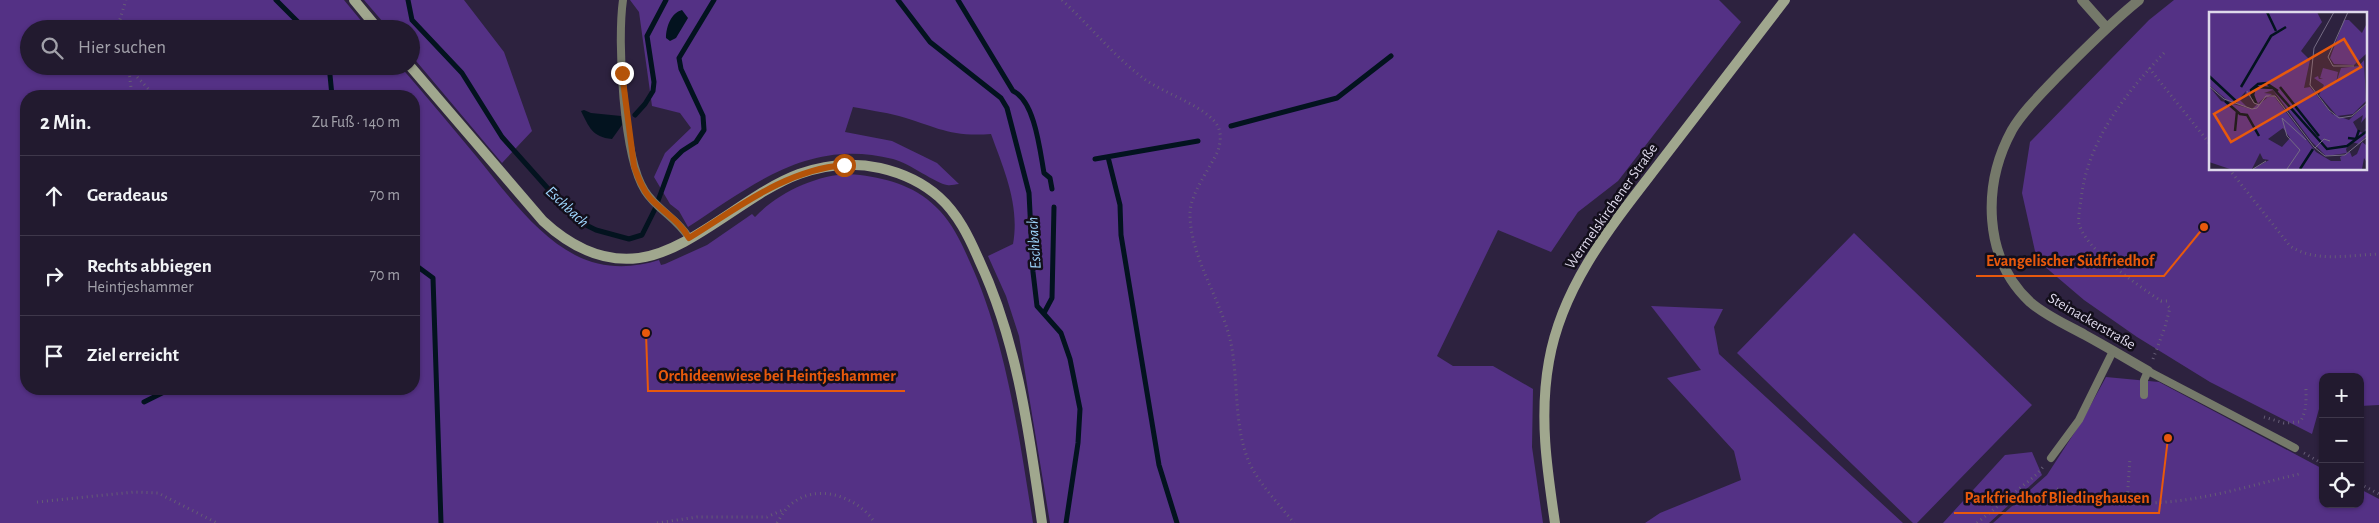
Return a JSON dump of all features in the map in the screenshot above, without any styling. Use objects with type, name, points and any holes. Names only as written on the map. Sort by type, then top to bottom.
[{"type":"main road","points":[[354,0],[371,20]]},
{"type":"main road","name":"Wermelskirchener Straße","points":[[1555,523],[1545,448],[1544,405],[1549,361],[1565,307],[1585,265],[1630,202],[1785,0]]},
{"type":"main road","points":[[418,75],[533,210],[554,230],[578,248],[606,257],[640,258],[661,252],[689,238],[772,186],[799,174],[827,166],[854,165],[889,170],[917,181],[939,197],[953,212],[969,237],[992,286],[1003,316],[1017,365],[1042,523]]},
{"type":"street","points":[[2082,0],[2106,27]]},
{"type":"street","name":"Steinackerstraße","points":[[2139,0],[2106,27],[2033,102],[2013,129],[2000,157],[1993,187],[1991,213],[1994,239],[2002,263],[2015,285],[2031,302],[2050,317],[2148,371]]},
{"type":"lane","points":[[623,0],[621,40],[625,104],[634,166],[651,200],[678,222],[689,238]]},
{"type":"lane","points":[[2051,458],[2080,420],[2113,351]]},
{"type":"lane","points":[[2144,395],[2144,380],[2148,371]]},
{"type":"lane","name":"Steinackerstraße","points":[[2148,371],[2295,448]]},
{"type":"path","points":[[120,20],[126,0]]},
{"type":"path","points":[[1062,0],[1130,68],[1159,88],[1209,115],[1217,124],[1221,142],[1192,202],[1191,228],[1230,338],[1245,451],[1255,473],[1294,523]]},
{"type":"path","points":[[2164,53],[2112,116],[2093,152],[2082,187],[2079,224],[2098,252],[2131,281],[2160,301],[2170,301]]},
{"type":"path","points":[[2150,68],[2209,143]]},
{"type":"path","points":[[129,75],[131,90]]},
{"type":"path","points":[[133,75],[149,90]]},
{"type":"path","points":[[2231,170],[2290,246],[2301,253],[2316,256],[2379,254]]},
{"type":"path","points":[[2148,371],[2166,327],[2170,308],[2168,306]]},
{"type":"path","points":[[2242,419],[2256,415],[2284,423],[2300,422],[2304,416],[2306,406],[2306,386]]},
{"type":"path","points":[[2295,448],[2321,463]]},
{"type":"path","points":[[1977,523],[2036,475],[2051,458]]},
{"type":"path","points":[[2127,502],[2130,458]]},
{"type":"path","points":[[2057,489],[2093,498],[2144,503],[2201,498],[2298,474]]},
{"type":"path","points":[[2364,486],[2379,494]]},
{"type":"path","points":[[37,502],[134,492],[158,493],[217,523]]},
{"type":"path","points":[[657,523],[697,517],[767,517],[808,495],[829,492],[855,503],[875,523]]},
{"type":"path","points":[[777,523],[785,509]]},
{"type":"path","points":[[739,523],[743,518]]},
{"type":"shaded area","points":[[0,0],[344,0],[361,20],[20,20],[20,75],[408,75],[509,197],[533,223],[560,246],[585,260],[596,263],[627,266],[659,260],[661,265],[665,264],[707,245],[752,214],[755,217],[776,199],[789,191],[832,176],[860,175],[893,182],[913,190],[940,211],[949,222],[963,247],[982,291],[993,323],[1010,389],[1033,523],[0,523]]},
{"type":"shaded area","points":[[364,0],[464,0],[504,52],[532,131],[502,163],[420,66],[420,20],[381,20]]},
{"type":"shaded area","points":[[630,0],[1719,0],[1741,22],[1618,181],[1578,212],[1551,252],[1498,230],[1437,356],[1453,366],[1493,366],[1533,389],[1532,447],[1543,523],[1050,523],[1019,336],[1006,296],[988,256],[1013,244],[1015,230],[1010,188],[991,134],[953,133],[899,116],[853,107],[845,132],[892,141],[937,163],[959,184],[942,184],[893,159],[863,154],[835,155],[809,160],[784,169],[736,195],[688,227],[679,211],[670,204],[654,177],[665,153],[691,128],[680,113],[652,106],[639,12]]},
{"type":"shaded area","points":[[2174,0],[2379,0],[2379,405],[2364,406],[2364,373],[2319,373],[2319,409],[2312,434],[2210,382],[2137,337],[2084,300],[2037,260],[2022,193],[2030,142],[2149,20]]},
{"type":"shaded area","points":[[1854,233],[2032,405],[1917,523],[1913,523],[1737,353]]},
{"type":"shaded area","points":[[1651,306],[1723,309],[1714,327],[1719,354],[1903,523],[1645,523],[1660,513],[1741,480],[1734,451],[1667,378],[1701,370]]},
{"type":"shaded area","points":[[2106,377],[2159,382],[2319,467],[2319,508],[2364,508],[2364,491],[2379,499],[2379,523],[1993,523],[2047,475],[2082,421]]},
{"type":"shaded area","points":[[2032,452],[2042,475],[1989,523],[1943,523],[2005,455]]},
{"type":"water","points":[[682,10],[688,18],[676,38],[670,41],[666,38],[668,25],[672,17]]},
{"type":"water","points":[[584,110],[591,113],[621,116],[622,125],[612,139],[605,138],[589,126],[581,111]]},
{"type":"waterway","points":[[276,0],[296,20]]},
{"type":"waterway","name":"Eschbach","points":[[408,0],[412,20]]},
{"type":"waterway","points":[[635,115],[653,91],[654,82],[647,36],[666,0]]},
{"type":"waterway","name":"Eschbach","points":[[420,28],[462,73],[502,137],[551,192],[582,223],[596,230],[629,239],[642,235],[655,209],[673,160],[682,151],[696,142],[704,130],[703,116],[681,69],[679,58],[714,0]]},
{"type":"waterway","name":"Eschbach","points":[[898,0],[930,42],[1001,98],[1007,108],[1029,193],[1033,272],[1037,306],[1061,333],[1070,359],[1080,409],[1078,443],[1066,523]]},
{"type":"waterway","points":[[958,0],[1013,91],[1027,105],[1035,127],[1044,173],[1050,178],[1052,189]]},
{"type":"waterway","points":[[1231,126],[1337,98],[1391,56]]},
{"type":"waterway","points":[[330,75],[331,90]]},
{"type":"waterway","points":[[1095,159],[1198,141]]},
{"type":"waterway","points":[[1108,157],[1120,205],[1121,235],[1159,465],[1177,523]]},
{"type":"waterway","points":[[1044,313],[1052,298],[1054,207]]},
{"type":"waterway","points":[[420,268],[433,278],[441,523]]},
{"type":"waterway","points":[[144,402],[158,395]]},
{"type":"place","name":"Evangelischer Südfriedhof","points":[[2204,227]]},
{"type":"place","name":"Orchideenwiese bei Heintjeshammer","points":[[646,333]]},
{"type":"place","name":"Parkfriedhof Bliedinghausen","points":[[2168,438]]},
{"type":"route","points":[[622,73],[634,166],[638,178],[651,200],[678,222],[689,238],[786,179],[822,167],[844,165]]}]
